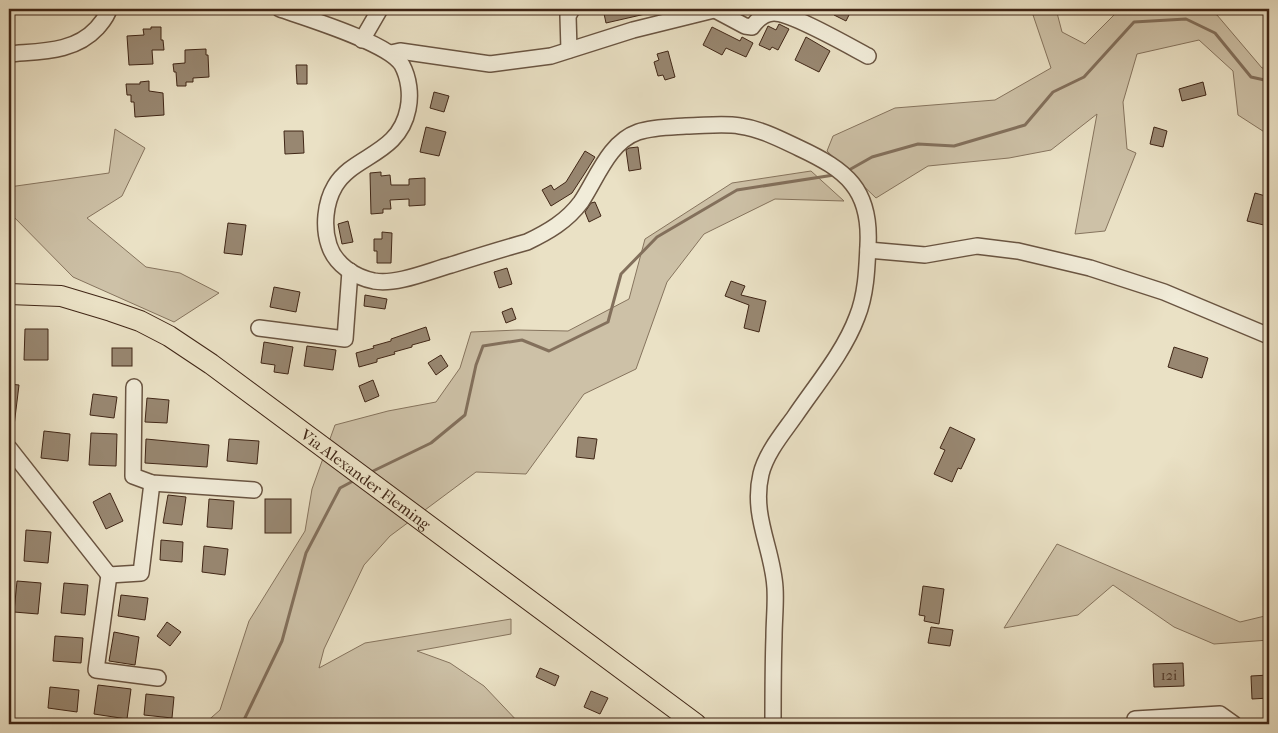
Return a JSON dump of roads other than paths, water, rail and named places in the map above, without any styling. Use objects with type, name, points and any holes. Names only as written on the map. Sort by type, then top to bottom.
[{"type":"main road","name":"Via Alexander Fleming","points":[[9,294],[61,296],[140,321],[168,336],[204,360],[694,722]]},
{"type":"street","points":[[9,54],[56,50],[78,44],[107,17],[109,9]]},
{"type":"street","points":[[280,9],[362,40],[390,53],[401,64],[406,76],[410,103],[407,117],[390,142],[344,175],[336,184],[330,195],[328,207],[327,239],[332,253],[338,262],[350,271],[375,281],[410,277],[527,242],[545,233],[565,219],[580,203],[612,152],[623,140],[637,132],[669,127],[719,125],[739,126],[757,130],[814,154],[844,173],[854,186],[863,202],[869,228],[867,271],[857,317],[834,359],[771,452],[761,472],[758,490],[762,531],[775,586],[773,723]]},
{"type":"street","points":[[362,40],[380,9]]},
{"type":"street","points":[[570,50],[568,16],[572,9]]},
{"type":"street","points":[[390,53],[400,51],[490,64],[551,56],[633,30],[716,9],[745,26],[752,27],[760,17],[774,13],[795,19],[868,56]]},
{"type":"street","points":[[868,250],[924,255],[977,246],[1018,251],[1090,268],[1164,292],[1269,336]]},
{"type":"street","points":[[259,328],[345,339],[350,271]]},
{"type":"street","points":[[134,387],[133,476],[152,483],[254,490]]},
{"type":"street","points":[[9,448],[109,575],[96,670],[158,678]]},
{"type":"street","points":[[109,575],[141,573],[152,483]]},
{"type":"street","points":[[1136,724],[1136,719],[1220,714],[1234,724]]},
{"type":"waterway","points":[[849,170],[872,157],[918,144],[954,146],[1025,125],[1053,92],[1084,77],[1134,22],[1186,19],[1215,33],[1251,77],[1269,81]]},
{"type":"waterway","points":[[369,473],[431,443],[465,415],[476,365],[483,346],[522,340],[549,351],[608,322],[621,274],[657,237],[737,190],[834,175]]},
{"type":"waterway","points":[[242,724],[282,641],[306,553],[340,488],[355,480]]}]
